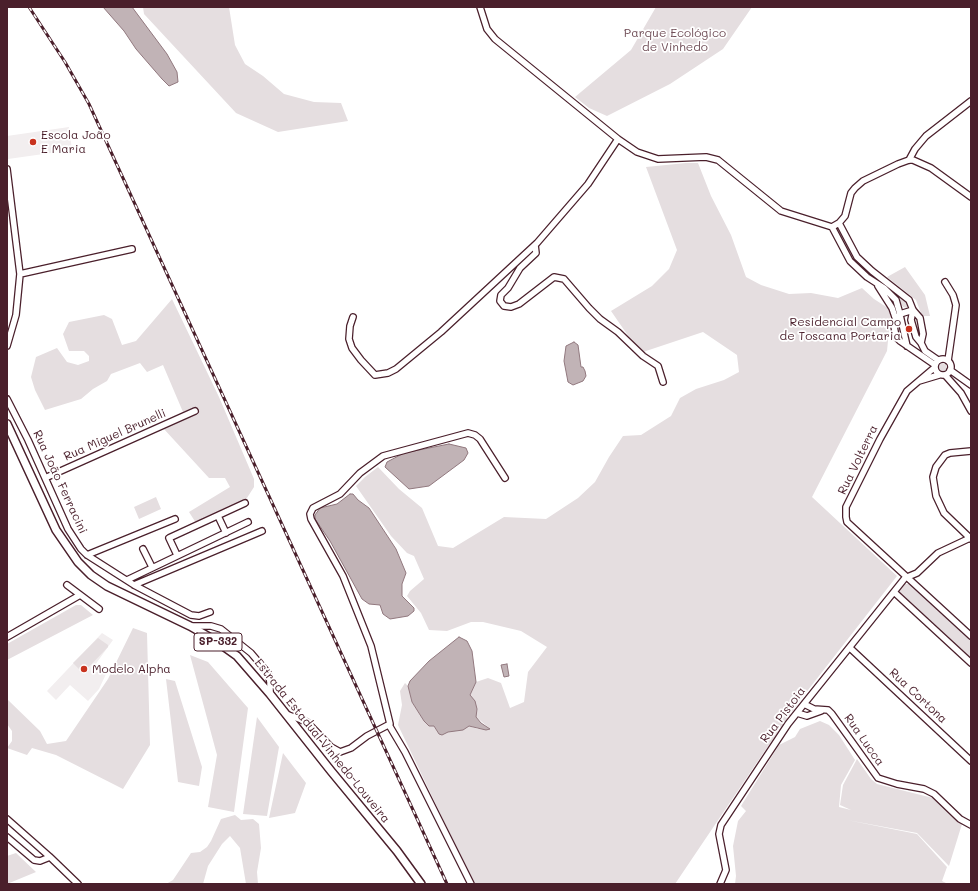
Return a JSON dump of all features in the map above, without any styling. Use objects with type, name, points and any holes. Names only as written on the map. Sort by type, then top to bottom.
[{"type":"main road","name":"Estrada Estadual Vinhedo-Louveira","points":[[7,424],[56,530],[72,555],[98,581],[149,608],[190,626],[216,641],[237,656],[270,694],[397,851],[421,884]]},
{"type":"street","points":[[480,7],[487,29],[495,39],[618,139],[637,152],[650,158],[658,159],[706,157],[718,160],[781,211],[832,227],[850,261],[867,277],[892,295],[898,304],[899,316],[907,346]]},
{"type":"street","points":[[909,160],[915,149],[926,136],[971,101]]},
{"type":"street","points":[[583,109],[590,106]]},
{"type":"street","points":[[353,317],[349,332],[352,348],[372,374],[380,375],[396,369],[441,332],[535,245],[588,184],[618,139]]},
{"type":"street","points":[[832,227],[839,223],[845,216],[851,193],[855,188],[870,178],[909,160],[913,160],[931,168],[950,184],[971,197]]},
{"type":"street","points":[[7,169],[20,274],[16,315],[7,346]]},
{"type":"street","points":[[839,223],[857,257],[872,272],[905,296],[912,304],[913,310],[911,320],[916,337],[925,351],[937,363],[942,375],[960,393],[971,411]]},
{"type":"street","points":[[535,245],[536,253],[520,268],[508,288],[501,295],[500,301],[504,306],[511,307],[519,304],[554,277],[564,279],[588,308],[618,332],[643,356],[658,366],[663,382]]},
{"type":"street","points":[[20,274],[132,249]]},
{"type":"street","points":[[850,261],[857,257]]},
{"type":"street","points":[[867,277],[872,272]]},
{"type":"street","points":[[944,282],[953,294],[956,305],[948,361],[950,370],[970,384],[960,393]]},
{"type":"street","points":[[913,310],[899,316],[893,329],[896,337],[907,346],[937,363],[948,361]]},
{"type":"street","points":[[913,310],[918,315],[922,326],[921,343]]},
{"type":"street","points":[[937,363],[950,345]]},
{"type":"street","name":"Rua Volterra","points":[[937,363],[907,391],[880,438],[845,512],[847,522],[908,576],[971,636]]},
{"type":"street","points":[[915,383],[942,375],[950,370]]},
{"type":"street","name":"Rua João Ferracini","points":[[7,399],[9,409],[45,478],[68,529],[77,544],[87,555],[134,585],[191,615],[199,616],[210,612]]},
{"type":"street","name":"Rua Miguel Brunelli","points":[[45,478],[195,411]]},
{"type":"street","points":[[471,884],[405,752],[389,725],[389,718],[371,646],[343,576],[311,519],[310,512],[318,505],[340,494],[360,473],[383,456],[468,433],[475,435],[480,439],[505,478]]},
{"type":"street","points":[[971,451],[950,453],[945,455],[936,467],[933,477],[936,496],[944,514],[971,538]]},
{"type":"street","points":[[177,555],[169,538],[245,503]]},
{"type":"street","points":[[218,516],[226,533]]},
{"type":"street","points":[[87,555],[175,519]]},
{"type":"street","points":[[126,580],[248,522]]},
{"type":"street","points":[[134,585],[262,531]]},
{"type":"street","name":"Rua Pistoia","points":[[720,884],[726,870],[719,834],[721,825],[788,724],[908,576],[917,573],[938,553],[964,543],[971,538]]},
{"type":"street","points":[[143,549],[152,567]]},
{"type":"street","points":[[67,585],[99,609]]},
{"type":"street","points":[[894,592],[971,663]]},
{"type":"street","points":[[149,608],[151,594]]},
{"type":"street","points":[[7,637],[80,595]]},
{"type":"street","points":[[190,626],[215,627],[251,653],[268,673],[270,694]]},
{"type":"street","name":"Rua Cortona","points":[[850,648],[971,760]]},
{"type":"street","name":"Rua Lucca","points":[[804,704],[814,710],[828,710],[834,716],[878,778],[897,784],[924,789],[934,794],[960,819],[971,825]]},
{"type":"street","points":[[797,713],[807,716],[823,710]]},
{"type":"street","points":[[286,714],[307,722],[331,747],[340,752],[351,748],[367,736],[389,725]]},
{"type":"street","points":[[7,819],[78,884]]},
{"type":"street","points":[[7,837],[34,860],[40,861],[50,857]]},
{"type":"shaded area","points":[[103,7],[132,7],[167,54],[177,72],[178,82],[169,86],[162,79]]},
{"type":"shaded area","points":[[69,127],[72,150],[8,159],[7,136]]},
{"type":"shaded area","points":[[574,342],[578,345],[581,367],[583,367],[586,376],[583,381],[573,385],[568,382],[564,361],[566,346]]},
{"type":"shaded area","points":[[449,444],[466,448],[468,453],[464,460],[429,486],[409,489],[385,467],[387,462],[404,453]]},
{"type":"shaded area","points":[[350,494],[353,494],[358,500],[369,508],[396,549],[406,573],[402,584],[402,596],[414,608],[414,611],[408,616],[390,619],[383,614],[380,605],[369,604],[362,599],[330,541],[315,519],[315,515],[320,508],[337,504]]},
{"type":"shaded area","name":"Modelo Alpha","points":[[102,633],[113,640],[95,665],[106,674],[99,689],[88,701],[70,685],[56,700],[47,691]]},
{"type":"shaded area","points":[[459,637],[467,641],[472,651],[476,682],[470,695],[475,701],[477,709],[476,717],[481,723],[490,729],[486,730],[469,726],[463,730],[448,732],[442,735],[439,734],[434,726],[429,726],[424,721],[412,702],[408,686],[410,681],[429,661]]},
{"type":"shaded area","points":[[507,664],[509,676],[504,677],[501,665]]},
{"type":"green space","points":[[143,7],[229,7],[235,45],[245,64],[263,76],[284,94],[314,102],[341,103],[348,121],[278,132],[236,113],[144,14]]},
{"type":"green space","name":"Parque Ecológico de Vinhedo","points":[[656,7],[752,7],[723,49],[670,84],[607,116],[589,108],[575,97],[631,50]]},
{"type":"green space","points":[[698,163],[711,196],[731,235],[746,277],[761,285],[789,294],[811,293],[838,298],[862,288],[874,299],[891,310],[887,351],[812,497],[897,576],[801,699],[675,884],[474,884],[398,725],[402,705],[400,691],[405,683],[408,686],[412,702],[424,721],[434,726],[439,734],[469,726],[478,729],[489,728],[475,716],[477,709],[470,695],[476,682],[488,678],[501,683],[510,708],[524,702],[528,672],[547,647],[521,631],[483,622],[471,622],[447,631],[429,630],[421,613],[407,596],[410,591],[424,579],[414,556],[407,553],[391,536],[356,486],[378,467],[399,489],[422,508],[438,546],[453,548],[504,517],[546,519],[578,498],[595,482],[623,436],[641,435],[671,416],[680,398],[696,389],[724,380],[739,372],[737,355],[703,332],[640,353],[611,311],[652,286],[669,269],[677,250],[646,167]]},
{"type":"green space","points":[[905,267],[925,295],[930,316],[922,316],[916,300],[887,277]]},
{"type":"green space","points":[[891,290],[906,301],[908,308],[903,307]]},
{"type":"green space","points":[[172,299],[219,397],[254,479],[254,487],[245,501],[196,523],[189,512],[230,487],[225,478],[209,478],[163,428],[198,413],[195,407],[183,412],[163,365],[147,372],[140,363],[111,374],[107,381],[93,389],[81,399],[45,410],[35,390],[31,377],[36,357],[57,348],[67,362],[78,365],[89,361],[89,356],[84,351],[69,351],[63,334],[69,322],[104,315],[112,319],[122,345],[136,341]]},
{"type":"green space","points":[[940,362],[946,365],[947,369],[943,373],[938,372],[936,368]]},
{"type":"green space","points":[[156,497],[161,509],[139,519],[134,507]]},
{"type":"green space","points":[[904,584],[911,584],[971,640],[971,660],[900,595],[899,588]]},
{"type":"green space","points":[[76,605],[81,605],[93,615],[7,660],[7,644]]},
{"type":"green space","points":[[133,628],[147,633],[150,745],[123,789],[56,755],[32,748],[27,755],[7,748],[12,741],[12,731],[7,724],[7,699],[40,731],[47,744],[66,741],[108,679]]},
{"type":"green space","points":[[98,638],[108,645],[108,647],[83,673],[73,663]]},
{"type":"green space","points":[[190,655],[208,662],[248,708],[234,812],[208,807],[217,755]]},
{"type":"green space","points":[[166,679],[175,681],[202,767],[199,786],[178,782]]},
{"type":"green space","points":[[257,717],[279,747],[267,816],[243,814]]},
{"type":"green space","points":[[820,721],[829,725],[839,735],[855,760],[841,785],[839,807],[851,810],[840,805],[843,785],[857,759],[871,779],[877,784],[933,798],[962,824],[949,866],[917,833],[847,820],[917,834],[947,867],[942,881],[948,884],[735,884],[736,876],[733,846],[738,821],[746,811],[741,806],[779,745],[795,737],[800,729]]},
{"type":"green space","points":[[283,753],[306,783],[295,813],[269,818]]},
{"type":"green space","points":[[235,815],[241,820],[253,819],[259,824],[261,848],[257,872],[258,884],[246,884],[240,848],[230,836],[222,844],[208,866],[203,884],[166,884],[173,880],[191,853],[200,852],[207,847],[221,819]]},
{"type":"green space","points":[[16,853],[36,872],[7,884],[7,856]]},
{"type":"railway","points":[[29,7],[65,62],[89,104],[447,884]]},
{"type":"place","name":"Escola João E Maria","points":[[33,142]]},
{"type":"place","name":"Residencial Campo de Toscana Portaria","points":[[909,329]]},
{"type":"place","name":"Modelo Alpha","points":[[84,669]]}]
